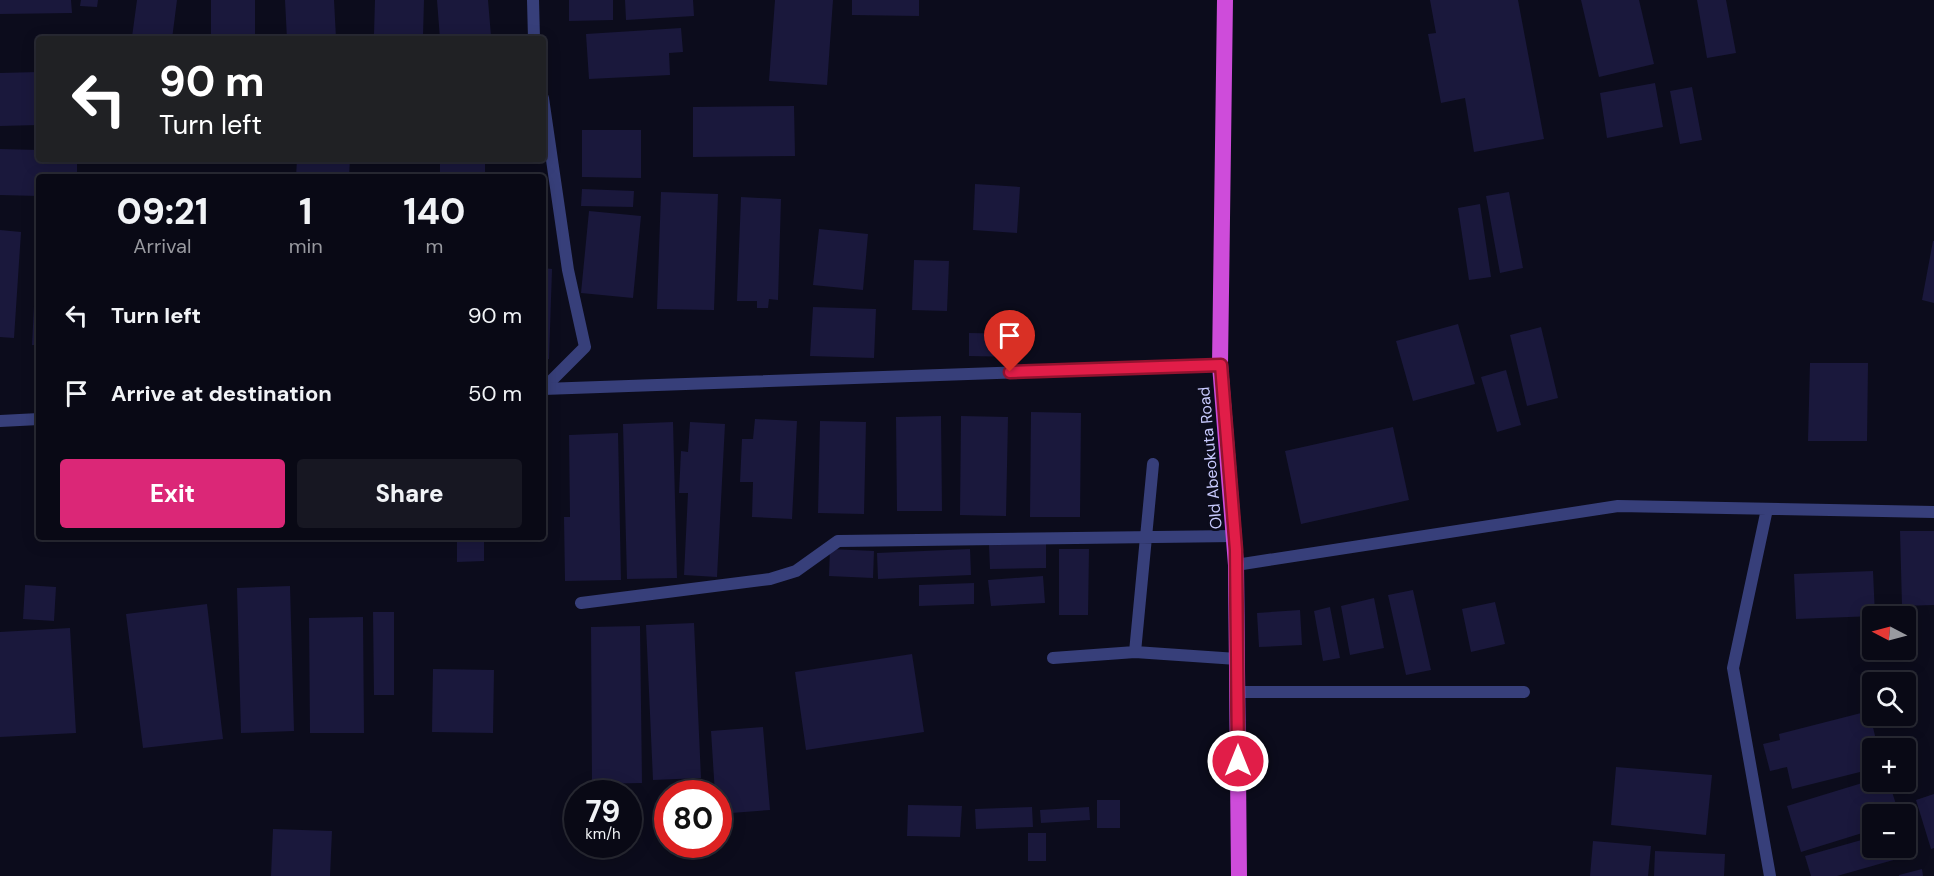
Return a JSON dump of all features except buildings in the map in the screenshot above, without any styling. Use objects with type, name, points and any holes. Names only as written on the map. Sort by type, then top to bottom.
[{"type":"highway","name":"Old Abeokuta Road","points":[[1226,0],[1221,365],[1235,536],[1239,876]]},
{"type":"street","points":[[533,0],[534,36]]},
{"type":"street","points":[[546,119],[568,270],[585,346],[546,386]]},
{"type":"street","points":[[546,389],[1221,365]]},
{"type":"street","points":[[0,421],[36,419]]},
{"type":"street","points":[[1135,652],[1152,464]]},
{"type":"street","points":[[1236,565],[1618,506],[1934,512]]},
{"type":"street","points":[[1767,509],[1733,669],[1770,876]]},
{"type":"street","points":[[581,603],[770,579],[796,571],[838,541],[1146,535],[1235,536]]},
{"type":"street","points":[[1053,658],[1135,652],[1237,658]]},
{"type":"street","points":[[1237,692],[1524,692]]},
{"type":"route","points":[[1010,372],[1221,365],[1236,550],[1238,761]]}]
